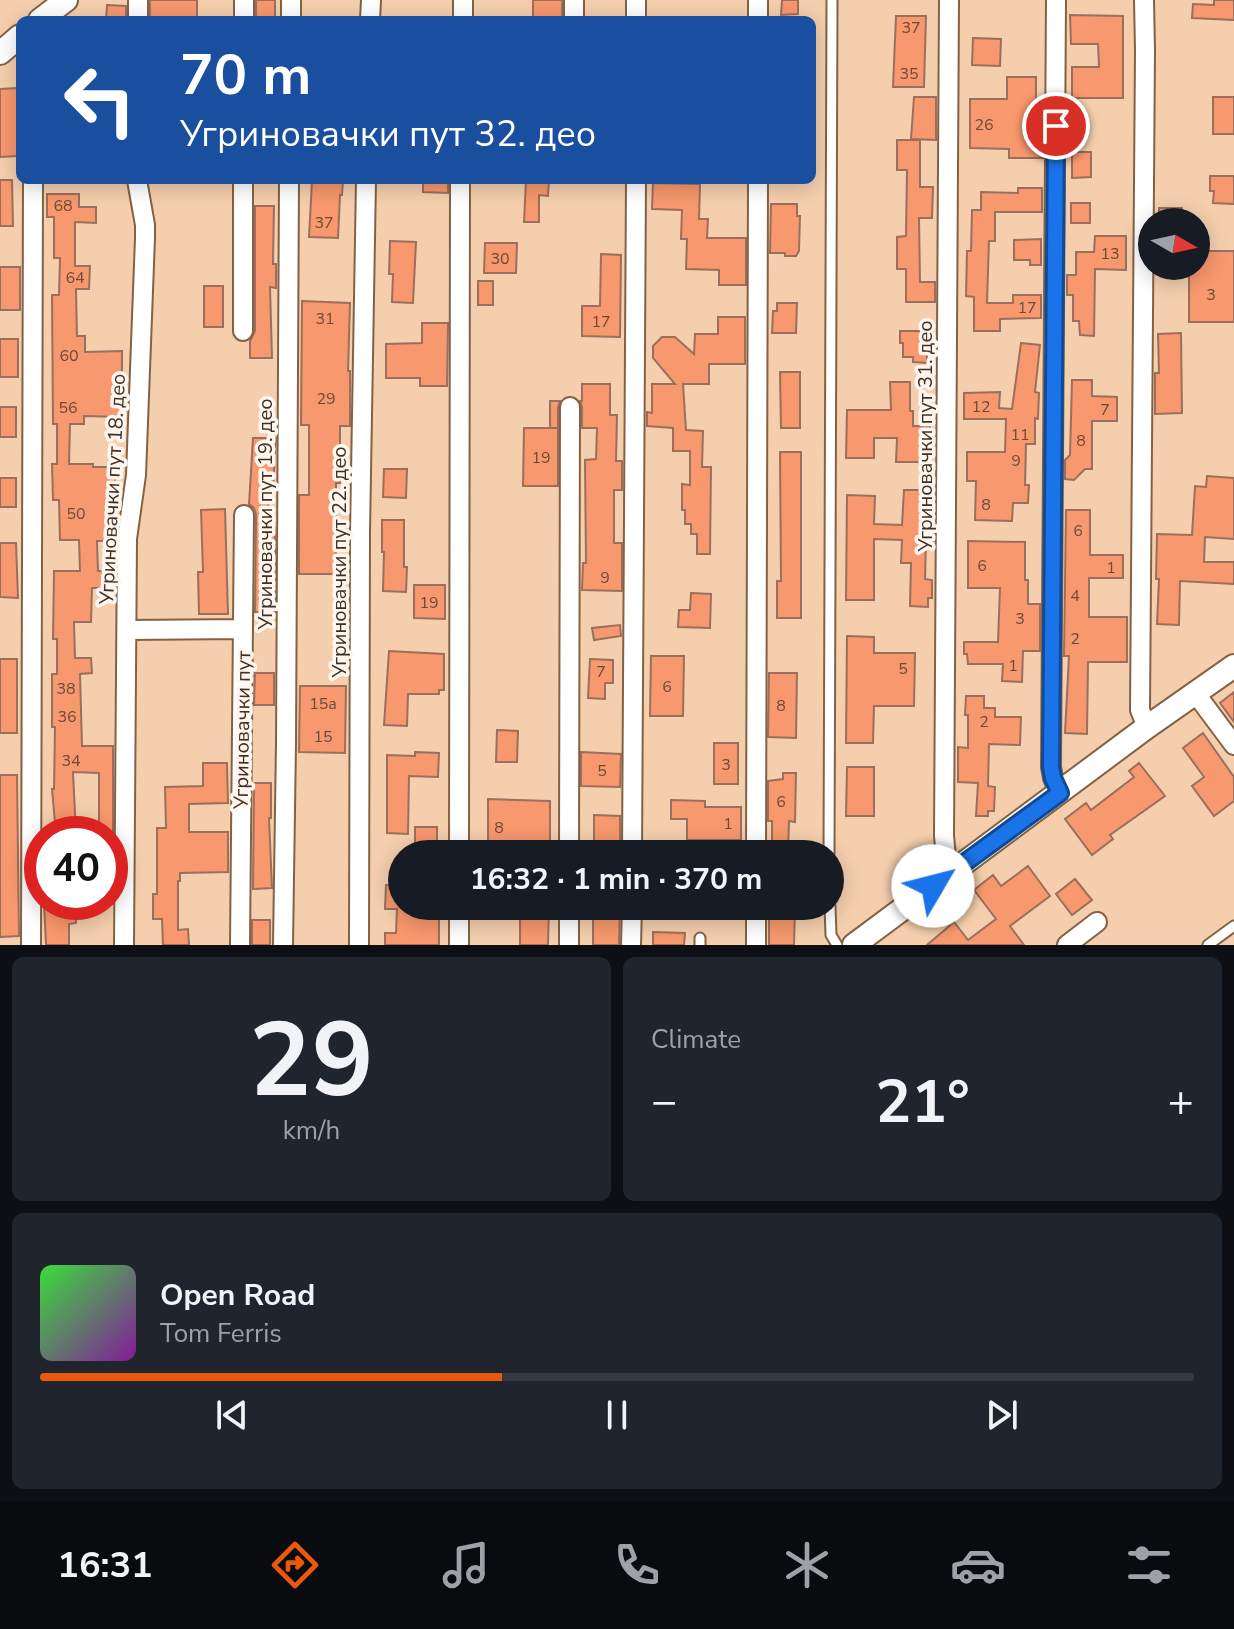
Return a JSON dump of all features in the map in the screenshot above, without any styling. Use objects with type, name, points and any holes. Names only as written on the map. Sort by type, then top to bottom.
[{"type":"street","name":"Угриновачки пут 31. део","points":[[949,0],[944,836],[946,858],[953,871]]},
{"type":"street","points":[[1056,0],[1051,767],[1060,793]]},
{"type":"street","points":[[1144,0],[1140,710],[1147,727]]},
{"type":"street","points":[[0,53],[16,39]]},
{"type":"street","points":[[31,945],[33,184]]},
{"type":"street","name":"Угриновачки пут 18. део","points":[[124,945],[128,526],[136,475],[145,238],[138,184]]},
{"type":"street","points":[[243,184],[243,331]]},
{"type":"street","name":"Угриновачки пут 19. део","points":[[283,945],[289,184]]},
{"type":"street","name":"Угриновачки пут 22. део","points":[[359,945],[360,533],[366,184]]},
{"type":"street","points":[[459,840],[460,184]]},
{"type":"street","points":[[632,840],[636,184]]},
{"type":"street","points":[[756,840],[758,184]]},
{"type":"street","points":[[569,840],[570,407]]},
{"type":"street","name":"Угриновачки пут","points":[[240,945],[244,515]]},
{"type":"street","points":[[127,630],[243,629]]},
{"type":"street","points":[[854,945],[1234,666]]},
{"type":"street","points":[[1196,694],[1234,745]]},
{"type":"street","points":[[459,920],[459,945]]},
{"type":"street","points":[[569,920],[569,945]]},
{"type":"street","points":[[631,945],[632,920]]},
{"type":"street","points":[[756,920],[756,945]]},
{"type":"street","points":[[1067,945],[1097,922]]},
{"type":"lane","points":[[829,840],[832,0]]},
{"type":"lane","points":[[830,920],[831,935],[837,945]]},
{"type":"lane","points":[[1208,945],[1234,926]]},
{"type":"building","points":[[150,0],[197,0],[197,16],[150,16]]},
{"type":"building","points":[[256,0],[275,0],[275,16],[256,16]]},
{"type":"building","points":[[533,0],[562,0],[562,16],[533,16]]},
{"type":"building","points":[[782,0],[798,0],[798,14],[781,15]]},
{"type":"building","points":[[1214,0],[1234,0],[1234,20],[1192,18],[1193,4],[1214,5]]},
{"type":"building","points":[[107,5],[126,6],[126,16],[106,16]]},
{"type":"building","points":[[1070,15],[1123,16],[1123,98],[1072,98],[1072,67],[1099,67],[1098,44],[1071,44]]},
{"type":"building","points":[[896,16],[926,16],[924,87],[893,87]]},
{"type":"building","points":[[973,38],[1001,39],[1000,66],[972,65]]},
{"type":"building","points":[[1007,77],[1036,77],[1033,147],[1043,148],[1043,158],[1009,158],[1009,149],[970,148],[970,99],[1007,99]]},
{"type":"building","points":[[16,88],[16,156],[0,157],[0,89]]},
{"type":"building","points":[[914,97],[936,97],[936,140],[911,139]]},
{"type":"building","points":[[1213,97],[1234,97],[1234,134],[1213,134]]},
{"type":"building","points":[[897,140],[920,140],[920,187],[933,187],[932,218],[919,218],[920,282],[935,282],[935,302],[906,302],[906,269],[897,269],[897,237],[906,236],[907,170],[897,170]]},
{"type":"building","points":[[1072,152],[1091,152],[1091,177],[1072,178]]},
{"type":"building","points":[[1210,176],[1234,176],[1234,204],[1213,203]]},
{"type":"building","points":[[0,180],[12,180],[13,226],[0,226]]},
{"type":"building","points":[[312,184],[343,184],[338,238],[309,237]]},
{"type":"building","points":[[423,184],[448,184],[448,193],[423,192]]},
{"type":"building","points":[[526,184],[549,184],[548,196],[539,195],[539,222],[524,222]]},
{"type":"building","points":[[653,184],[700,184],[699,219],[708,219],[707,238],[746,238],[746,285],[719,285],[719,270],[686,269],[687,239],[681,239],[682,210],[652,209]]},
{"type":"building","points":[[1018,188],[1042,188],[1042,212],[995,212],[995,241],[989,241],[987,303],[1013,303],[1013,295],[1041,295],[1041,318],[1000,319],[1000,331],[974,331],[974,297],[966,296],[972,210],[981,210],[981,192],[1018,193]]},
{"type":"building","points":[[47,194],[79,194],[79,207],[96,207],[96,223],[75,222],[75,266],[90,266],[89,289],[76,289],[77,336],[85,336],[85,352],[122,351],[122,417],[84,416],[84,424],[70,424],[69,464],[115,467],[115,541],[97,541],[98,571],[104,571],[104,588],[92,588],[91,622],[74,622],[75,658],[91,658],[92,673],[80,674],[82,746],[113,746],[113,816],[99,816],[99,773],[73,772],[75,816],[54,816],[52,674],[57,674],[57,639],[53,639],[54,571],[80,571],[79,540],[60,540],[59,500],[53,500],[52,464],[57,464],[57,424],[53,424],[52,295],[59,295],[60,258],[54,258],[54,217],[47,217]]},
{"type":"building","points":[[1071,203],[1090,203],[1090,223],[1071,223]]},
{"type":"building","points":[[771,204],[797,204],[797,216],[800,216],[799,251],[796,256],[770,253]]},
{"type":"building","points":[[255,206],[274,206],[273,264],[276,264],[276,288],[270,287],[272,358],[250,358],[250,341],[255,331]]},
{"type":"building","points":[[1095,236],[1126,236],[1126,270],[1095,269],[1094,336],[1080,335],[1079,321],[1073,321],[1073,295],[1067,295],[1067,275],[1076,275],[1076,252],[1094,252]]},
{"type":"building","points":[[1041,239],[1041,265],[1030,265],[1030,260],[1014,260],[1014,240]]},
{"type":"building","points":[[390,241],[416,242],[413,303],[392,302]]},
{"type":"building","points":[[485,243],[517,243],[516,273],[484,273]]},
{"type":"building","points":[[1210,251],[1234,251],[1234,322],[1189,322],[1189,280],[1210,280]]},
{"type":"building","points":[[601,254],[621,255],[620,337],[582,336],[582,306],[600,306]]},
{"type":"building","points":[[0,267],[20,267],[20,310],[0,310]]},
{"type":"building","points":[[478,281],[493,281],[493,305],[478,305]]},
{"type":"building","points":[[204,286],[223,286],[223,327],[204,327]]},
{"type":"building","points":[[302,301],[350,303],[350,426],[340,426],[340,483],[336,483],[336,574],[299,574],[299,495],[309,495],[309,425],[301,425]]},
{"type":"building","points":[[777,303],[797,303],[796,333],[772,333],[773,311],[777,311]]},
{"type":"building","points":[[718,317],[745,317],[745,364],[709,364],[709,384],[683,384],[686,430],[703,431],[702,467],[711,467],[710,554],[697,554],[697,534],[691,534],[691,524],[685,524],[685,510],[682,510],[682,484],[690,485],[690,451],[673,451],[673,428],[647,426],[647,412],[652,413],[652,384],[675,384],[653,358],[653,346],[662,337],[675,337],[694,354],[695,334],[718,334]]},
{"type":"building","points":[[422,323],[448,323],[447,386],[420,386],[420,378],[386,378],[386,344],[422,343]]},
{"type":"building","points":[[900,331],[927,331],[927,363],[913,362],[913,357],[903,357]]},
{"type":"building","points":[[1181,333],[1182,413],[1155,414],[1155,373],[1159,373],[1158,334]]},
{"type":"building","points":[[0,339],[18,339],[18,377],[0,377]]},
{"type":"building","points":[[1021,343],[1040,345],[1035,392],[1039,393],[1035,444],[1026,444],[1028,503],[1013,503],[1012,521],[975,520],[976,481],[967,481],[967,452],[1005,452],[1006,419],[964,419],[964,393],[1000,392],[999,408],[1012,409]]},
{"type":"building","points":[[780,372],[800,372],[800,428],[781,428]]},
{"type":"building","points":[[1072,380],[1092,380],[1092,396],[1117,397],[1117,421],[1092,421],[1092,469],[1085,469],[1074,480],[1065,479],[1065,460],[1070,455]]},
{"type":"building","points":[[890,382],[910,382],[913,426],[930,426],[930,438],[922,438],[922,462],[896,462],[897,438],[874,438],[874,458],[846,458],[847,410],[891,410]]},
{"type":"building","points":[[582,384],[610,384],[610,415],[617,415],[616,461],[622,461],[622,490],[614,490],[614,543],[622,543],[622,591],[582,590],[583,563],[586,563],[585,460],[596,459],[597,428],[582,428]]},
{"type":"building","points":[[550,401],[560,401],[558,428],[550,428]]},
{"type":"building","points":[[0,407],[16,407],[16,437],[0,437]]},
{"type":"building","points":[[524,428],[558,428],[558,486],[523,486]]},
{"type":"building","points":[[253,438],[276,438],[273,490],[268,490],[269,527],[275,527],[275,612],[255,612],[256,515],[249,504]]},
{"type":"building","points":[[780,452],[801,452],[801,618],[777,618],[777,581],[781,581]]},
{"type":"building","points":[[384,469],[407,469],[406,498],[383,497]]},
{"type":"building","points":[[1207,476],[1234,478],[1234,539],[1205,537],[1204,562],[1234,562],[1234,584],[1180,581],[1179,625],[1157,624],[1157,534],[1192,535],[1195,486],[1206,487]]},
{"type":"building","points":[[0,478],[16,478],[16,507],[0,507]]},
{"type":"building","points":[[904,490],[921,490],[920,502],[932,503],[934,541],[926,541],[925,579],[932,580],[932,598],[928,598],[928,607],[910,606],[911,563],[901,563],[902,540],[874,539],[874,600],[846,600],[847,495],[875,496],[874,524],[902,525]]},
{"type":"building","points":[[225,509],[228,614],[199,614],[198,572],[203,572],[201,510]]},
{"type":"building","points":[[1066,510],[1090,510],[1090,555],[1123,555],[1123,578],[1089,578],[1089,617],[1127,617],[1127,662],[1088,662],[1087,734],[1065,733],[1069,656],[1064,656]]},
{"type":"building","points":[[382,520],[404,520],[406,592],[383,591]]},
{"type":"building","points":[[968,541],[1025,542],[1028,604],[1040,604],[1040,651],[1023,651],[1022,682],[1002,681],[1003,664],[968,664],[967,654],[964,654],[964,642],[998,642],[1000,588],[968,588]]},
{"type":"building","points":[[0,543],[16,543],[18,598],[0,597]]},
{"type":"building","points":[[414,585],[445,585],[445,619],[414,618]]},
{"type":"building","points":[[691,593],[711,594],[710,628],[678,627],[679,610],[690,610]]},
{"type":"building","points":[[620,625],[621,636],[594,640],[592,628]]},
{"type":"building","points":[[847,636],[874,637],[874,653],[915,653],[914,706],[874,706],[873,743],[846,743]]},
{"type":"building","points":[[389,651],[444,654],[444,690],[439,690],[439,694],[408,694],[407,726],[384,725]]},
{"type":"building","points":[[651,656],[684,656],[683,716],[650,716]]},
{"type":"building","points":[[0,659],[17,659],[17,733],[0,733]]},
{"type":"building","points":[[590,659],[613,660],[613,683],[605,683],[605,699],[588,698]]},
{"type":"building","points":[[255,673],[274,673],[274,705],[254,705]]},
{"type":"building","points":[[769,673],[797,673],[796,738],[768,737]]},
{"type":"building","points":[[300,686],[346,686],[345,753],[299,752]]},
{"type":"building","points":[[1234,692],[1234,722],[1220,703]]},
{"type":"building","points":[[966,696],[984,696],[984,708],[995,708],[995,717],[1021,717],[1020,745],[989,744],[988,786],[995,787],[994,811],[988,811],[988,816],[976,816],[978,783],[958,782],[958,747],[968,748]]},
{"type":"building","points":[[497,730],[518,731],[517,762],[496,762]]},
{"type":"building","points":[[1203,733],[1234,777],[1234,801],[1214,816],[1192,786],[1204,777],[1183,748]]},
{"type":"building","points":[[714,743],[738,743],[738,784],[714,784]]},
{"type":"building","points":[[415,752],[439,753],[438,777],[409,776],[408,834],[387,833],[387,755],[415,756]]},
{"type":"building","points":[[581,752],[621,754],[620,787],[581,786]]},
{"type":"building","points":[[203,763],[227,763],[228,803],[189,804],[189,832],[228,832],[228,872],[180,873],[178,930],[188,929],[189,945],[163,945],[162,919],[153,919],[153,894],[157,894],[157,828],[166,828],[165,787],[203,786]]},
{"type":"building","points":[[1139,763],[1165,796],[1110,835],[1113,839],[1092,855],[1065,819],[1086,803],[1091,810],[1134,777],[1129,771]]},
{"type":"building","points":[[847,767],[874,767],[874,816],[846,816]]},
{"type":"building","points":[[783,773],[796,773],[795,822],[789,821],[788,840],[772,840],[772,821],[768,821],[768,781],[783,779]]},
{"type":"building","points":[[0,775],[17,775],[19,936],[0,937]]},
{"type":"building","points":[[254,783],[271,783],[272,888],[253,889]]},
{"type":"building","points":[[488,799],[550,801],[550,840],[488,840]]},
{"type":"building","points":[[671,800],[705,801],[705,807],[741,807],[741,840],[687,840],[687,819],[671,819]]},
{"type":"building","points":[[594,815],[620,816],[620,840],[594,840]]},
{"type":"building","points":[[415,827],[437,827],[437,840],[415,840]]},
{"type":"building","points":[[1028,866],[1050,896],[1010,926],[1024,945],[927,945],[954,922],[968,940],[996,919],[974,890],[993,875],[1001,886]]},
{"type":"building","points":[[1075,879],[1092,900],[1072,915],[1056,894]]},
{"type":"building","points":[[386,885],[388,885],[388,909],[385,909]]},
{"type":"building","points":[[45,920],[76,920],[76,923],[69,924],[69,945],[46,945]]},
{"type":"building","points":[[252,920],[270,920],[270,945],[252,945]]},
{"type":"building","points":[[397,920],[439,920],[439,945],[385,945],[385,933],[396,933]]},
{"type":"building","points":[[520,920],[549,920],[548,945],[520,945]]},
{"type":"building","points":[[593,920],[620,920],[619,945],[593,945]]},
{"type":"building","points":[[769,920],[795,920],[794,945],[769,945]]},
{"type":"building","points":[[653,932],[685,933],[684,945],[653,945]]},
{"type":"route","points":[[933,886],[1060,793],[1051,767],[1056,126]]}]
